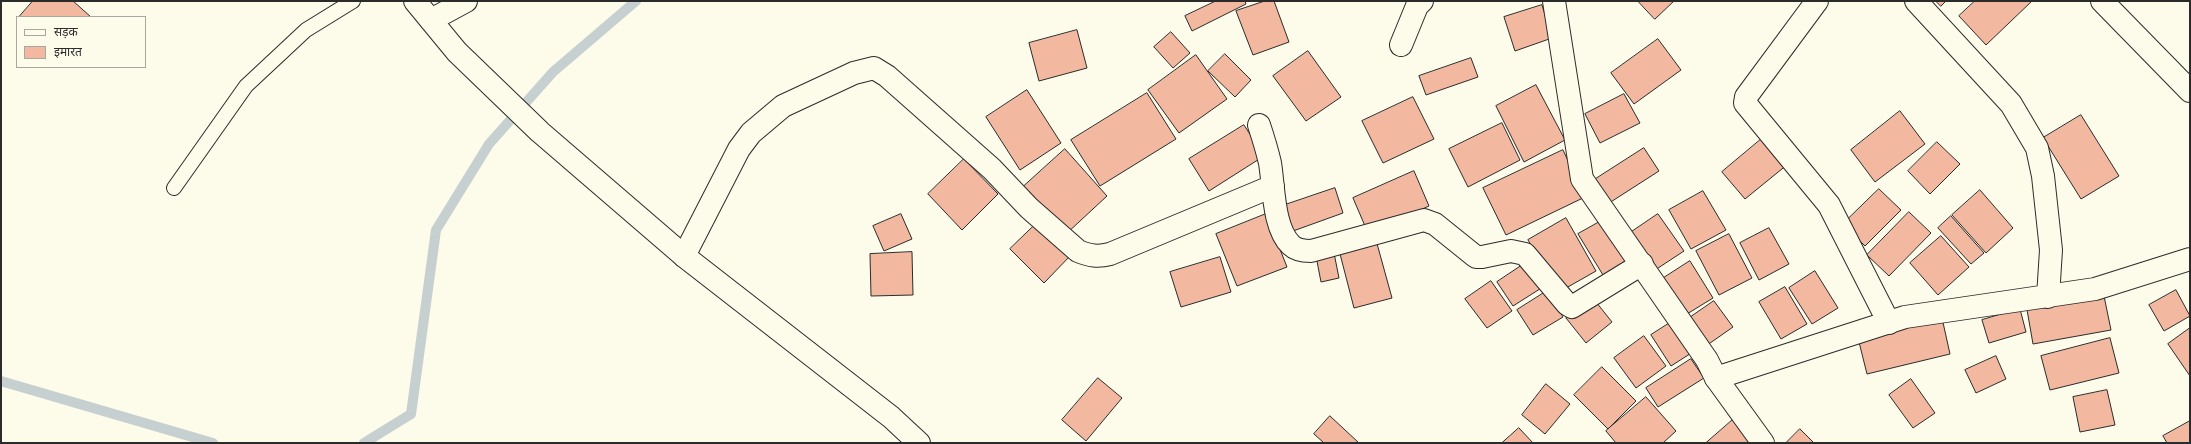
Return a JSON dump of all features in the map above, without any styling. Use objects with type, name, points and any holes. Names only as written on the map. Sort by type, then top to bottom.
[{"type":"street","points":[[415,1],[457,52],[540,132],[684,256],[891,417],[919,443]]},
{"type":"street","points":[[431,20],[466,1]]},
{"type":"street","points":[[1400,45],[1417,6],[1422,1]]},
{"type":"street","points":[[1554,1],[1582,179],[1707,360],[1716,378],[1763,443]]},
{"type":"street","points":[[1817,1],[1746,97],[1745,103],[1829,205],[1889,322]]},
{"type":"street","points":[[1916,1],[2011,104],[2037,148],[2044,176],[2051,250],[2048,297]]},
{"type":"street","points":[[2102,1],[2190,92]]},
{"type":"street","points":[[684,256],[739,149],[751,133],[783,106],[854,73],[874,68],[887,76],[986,164],[1029,208],[1078,251],[1087,255],[1098,257],[1110,254],[1273,186]]},
{"type":"street","points":[[1259,124],[1266,145],[1276,211],[1283,234],[1291,246],[1302,251],[1311,251],[1424,220],[1434,224],[1476,257],[1511,251],[1525,254],[1567,304],[1572,307],[1642,264]]},
{"type":"street","points":[[1716,378],[1905,317],[2095,289],[2190,259]]},
{"type":"lane","points":[[174,188],[246,86],[306,30],[352,1]]},
{"type":"building","points":[[33,1],[73,1],[90,16],[20,16]]},
{"type":"building","points":[[1216,1],[1245,1],[1246,4],[1192,31],[1185,16]]},
{"type":"building","points":[[1265,1],[1274,1],[1289,42],[1253,55],[1236,11]]},
{"type":"building","points":[[1638,1],[1674,1],[1655,19]]},
{"type":"building","points":[[1936,1],[1946,1],[1941,6]]},
{"type":"building","points":[[1975,1],[2032,1],[1986,45],[1959,16]]},
{"type":"building","points":[[1542,5],[1552,38],[1515,51],[1504,17]]},
{"type":"building","points":[[1077,30],[1087,68],[1039,81],[1029,43]]},
{"type":"building","points":[[1171,32],[1190,53],[1173,68],[1154,47]]},
{"type":"building","points":[[1658,39],[1681,70],[1634,104],[1611,73]]},
{"type":"building","points":[[1308,51],[1341,97],[1306,121],[1273,76]]},
{"type":"building","points":[[1225,54],[1251,80],[1235,97],[1208,71]]},
{"type":"building","points":[[1196,55],[1227,99],[1179,133],[1148,90]]},
{"type":"building","points":[[1471,58],[1478,77],[1426,95],[1419,76]]},
{"type":"building","points":[[1536,85],[1565,140],[1524,162],[1496,106]]},
{"type":"building","points":[[1027,90],[1061,143],[1020,170],[986,117]]},
{"type":"building","points":[[1147,93],[1176,139],[1100,186],[1071,140]]},
{"type":"building","points":[[1624,94],[1640,123],[1600,143],[1585,114]]},
{"type":"building","points":[[1413,97],[1434,139],[1383,163],[1362,121]]},
{"type":"building","points":[[1900,111],[1925,144],[1875,182],[1851,150]]},
{"type":"building","points":[[2081,115],[2119,176],[2081,199],[2043,138]]},
{"type":"building","points":[[1502,123],[1520,160],[1468,187],[1449,149]]},
{"type":"building","points":[[1244,125],[1264,156],[1209,191],[1189,159]]},
{"type":"building","points":[[1765,136],[1788,164],[1745,199],[1722,172]]},
{"type":"building","points":[[1937,142],[1960,164],[1930,194],[1908,171]]},
{"type":"building","points":[[1644,148],[1659,171],[1606,205],[1591,182]]},
{"type":"building","points":[[1065,149],[1107,196],[1066,234],[1023,187]]},
{"type":"building","points":[[1563,150],[1585,197],[1506,235],[1483,188]]},
{"type":"building","points":[[964,159],[998,194],[962,230],[928,194]]},
{"type":"building","points":[[1414,171],[1429,206],[1368,233],[1353,198]]},
{"type":"building","points":[[1335,188],[1343,213],[1293,231],[1285,205]]},
{"type":"building","points":[[1879,189],[1901,210],[1865,246],[1843,224]]},
{"type":"building","points":[[1980,190],[2013,228],[1986,253],[1952,215]]},
{"type":"building","points":[[1703,191],[1726,230],[1691,249],[1669,210]]},
{"type":"building","points":[[1909,212],[1931,233],[1889,276],[1867,255]]},
{"type":"building","points":[[901,214],[912,239],[884,251],[873,226]]},
{"type":"building","points":[[1266,214],[1287,267],[1237,286],[1216,234]]},
{"type":"building","points":[[1658,214],[1684,251],[1652,272],[1627,235]]},
{"type":"building","points":[[1951,216],[1984,253],[1971,264],[1938,228]]},
{"type":"building","points":[[1566,218],[1596,271],[1559,292],[1528,240]]},
{"type":"building","points":[[1603,220],[1627,262],[1603,275],[1578,234]]},
{"type":"building","points":[[1039,221],[1072,254],[1044,283],[1010,249]]},
{"type":"building","points":[[1769,228],[1789,264],[1759,280],[1740,243]]},
{"type":"building","points":[[1729,234],[1752,278],[1719,295],[1696,251]]},
{"type":"building","points":[[1941,236],[1969,267],[1938,295],[1910,263]]},
{"type":"building","points":[[1376,240],[1392,298],[1354,308],[1339,250]]},
{"type":"building","points":[[912,252],[913,295],[871,296],[870,254]]},
{"type":"building","points":[[1334,253],[1339,278],[1321,282],[1316,256]]},
{"type":"building","points":[[1220,257],[1231,292],[1181,307],[1170,272]]},
{"type":"building","points":[[1690,261],[1713,298],[1682,317],[1659,281]]},
{"type":"building","points":[[1527,262],[1543,287],[1513,306],[1497,282]]},
{"type":"building","points":[[1815,271],[1838,308],[1812,324],[1789,288]]},
{"type":"building","points":[[1491,281],[1512,311],[1487,328],[1465,299]]},
{"type":"building","points":[[1785,287],[1807,324],[1781,339],[1759,302]]},
{"type":"building","points":[[2176,290],[2190,316],[2164,331],[2149,305]]},
{"type":"building","points":[[1547,291],[1563,317],[1533,335],[1517,310]]},
{"type":"building","points":[[2103,291],[2111,330],[2033,344],[2026,304]]},
{"type":"building","points":[[1592,297],[1612,322],[1586,343],[1566,318]]},
{"type":"building","points":[[1714,301],[1733,327],[1703,348],[1685,321]]},
{"type":"building","points":[[2020,309],[2026,332],[1989,343],[1982,320]]},
{"type":"building","points":[[1942,318],[1950,354],[1867,374],[1858,338]]},
{"type":"building","points":[[1676,319],[1696,350],[1671,366],[1651,335]]},
{"type":"building","points":[[2190,328],[2190,376],[2168,344]]},
{"type":"building","points":[[1644,336],[1666,366],[1636,388],[1614,358]]},
{"type":"building","points":[[2110,338],[2119,373],[2050,390],[2041,356]]},
{"type":"building","points":[[1996,356],[2006,379],[1976,393],[1965,370]]},
{"type":"building","points":[[1691,359],[1704,378],[1658,407],[1646,388]]},
{"type":"building","points":[[1602,367],[1636,401],[1608,429],[1574,395]]},
{"type":"building","points":[[1098,378],[1122,398],[1086,441],[1062,420]]},
{"type":"building","points":[[1911,379],[1935,413],[1913,428],[1889,395]]},
{"type":"building","points":[[1546,384],[1570,404],[1545,434],[1522,415]]},
{"type":"building","points":[[2107,390],[2115,425],[2080,432],[2073,397]]},
{"type":"building","points":[[1646,397],[1676,431],[1663,443],[1616,443],[1606,431]]},
{"type":"building","points":[[1330,416],[1359,443],[1324,443],[1314,434]]},
{"type":"building","points":[[1736,417],[1758,443],[1706,443]]},
{"type":"building","points":[[2190,421],[2190,443],[2167,443],[2163,436]]},
{"type":"building","points":[[1519,428],[1533,443],[1502,443]]},
{"type":"building","points":[[1800,429],[1814,443],[1786,443]]},
{"type":"waterway","points":[[364,443],[411,414],[436,230],[489,144],[553,72],[636,1]]},
{"type":"waterway","points":[[1,381],[213,443]]}]
